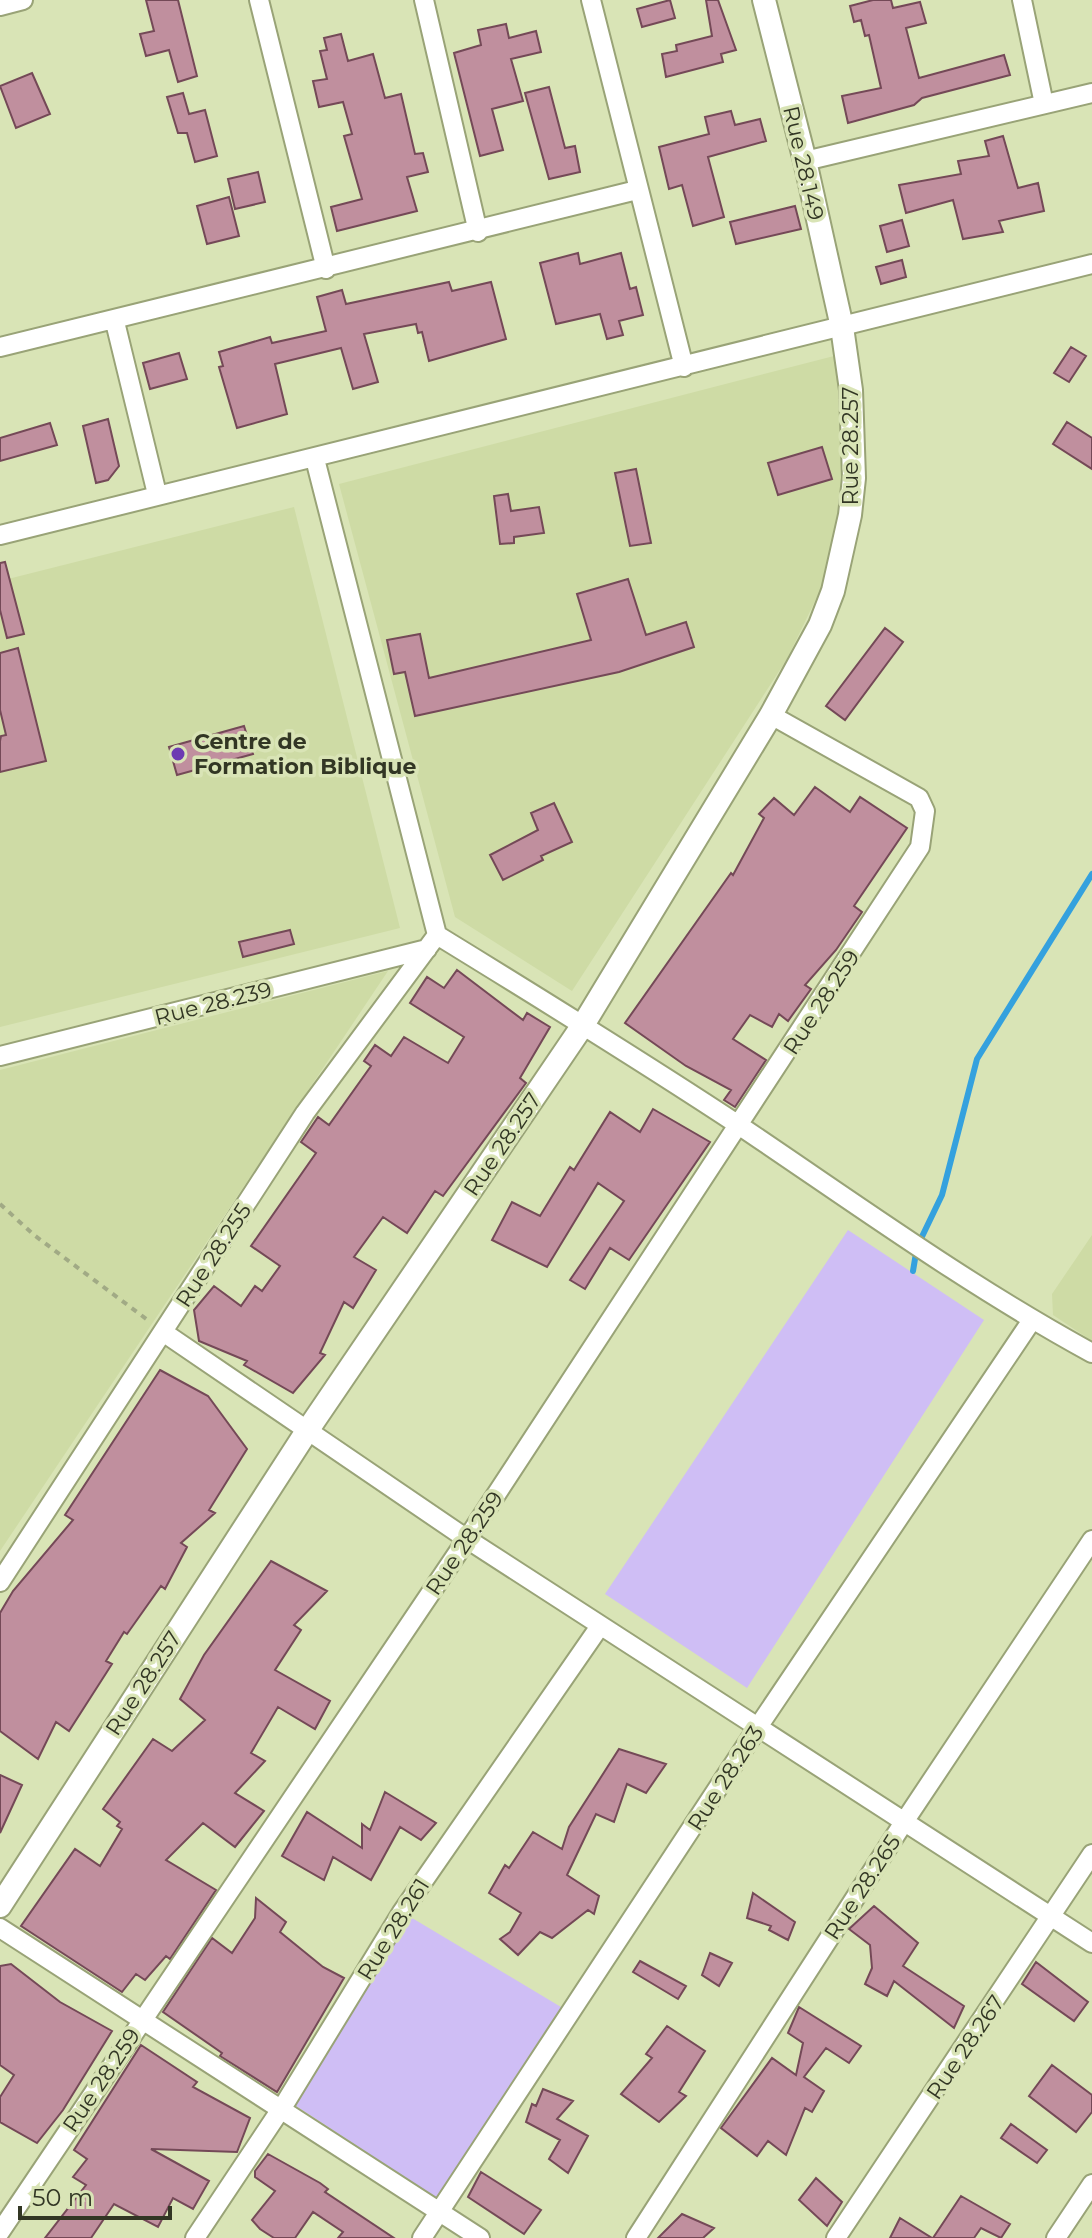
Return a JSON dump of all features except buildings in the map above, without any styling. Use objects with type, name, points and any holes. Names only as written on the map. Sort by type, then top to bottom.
[{"type":"street","points":[[0,6],[23,0]]},
{"type":"street","points":[[259,0],[326,269]]},
{"type":"street","points":[[424,0],[478,232]]},
{"type":"street","points":[[591,0],[684,367]]},
{"type":"street","name":"Rue 28.149","points":[[764,0],[805,161],[842,327]]},
{"type":"street","points":[[1022,0],[1044,104]]},
{"type":"street","points":[[805,161],[1092,93]]},
{"type":"street","points":[[0,347],[115,322],[637,190]]},
{"type":"street","points":[[1061,271],[1092,249]]},
{"type":"street","points":[[0,535],[1092,264]]},
{"type":"street","points":[[115,322],[157,494]]},
{"type":"street","name":"Rue 28.257","points":[[0,1906],[307,1431],[583,1025],[771,715],[829,603],[850,515],[854,478],[851,390],[842,327]]},
{"type":"street","points":[[315,459],[432,942],[583,1025],[1032,1320],[1092,1353]]},
{"type":"street","name":"Rue 28.259","points":[[0,2232],[467,1539],[740,1127],[920,847],[925,811],[919,798],[771,715]]},
{"type":"street","name":"Rue 28.239","points":[[0,1056],[432,942]]},
{"type":"street","name":"Rue 28.255","points":[[0,1582],[305,1113],[432,942]]},
{"type":"street","name":"Rue 28.263","points":[[422,2238],[758,1727],[1032,1320]]},
{"type":"street","points":[[163,1332],[467,1539],[1092,1943]]},
{"type":"street","name":"Rue 28.265","points":[[636,2238],[904,1822],[1092,1540]]},
{"type":"street","name":"Rue 28.261","points":[[195,2238],[280,2111],[402,1912],[600,1626]]},
{"type":"street","name":"Rue 28.267","points":[[836,2238],[1053,1917],[1092,1854]]},
{"type":"street","points":[[0,1928],[480,2238]]},
{"type":"street","points":[[1056,2238],[1092,2184]]},
{"type":"path","points":[[0,1204],[34,1235],[163,1332]]},
{"type":"shaded area","points":[[834,356],[845,417],[845,466],[831,568],[787,659],[572,991],[455,917],[339,484]]},
{"type":"shaded area","name":"Centre de Formation Biblique","points":[[294,507],[400,928],[0,1027],[0,581]]},
{"type":"shaded area","points":[[388,971],[0,1551],[0,1070]]},
{"type":"shaded area","points":[[848,1230],[984,1320],[747,1688],[605,1594]]},
{"type":"shaded area","points":[[1092,1235],[1092,1341],[1053,1315],[1052,1294]]},
{"type":"shaded area","points":[[402,1912],[571,2013],[438,2199],[287,2100]]},
{"type":"waterway","points":[[913,1271],[917,1247],[942,1195],[977,1059],[1092,874]]},
{"type":"place","name":"Centre de Formation Biblique","points":[[178,754]]}]
